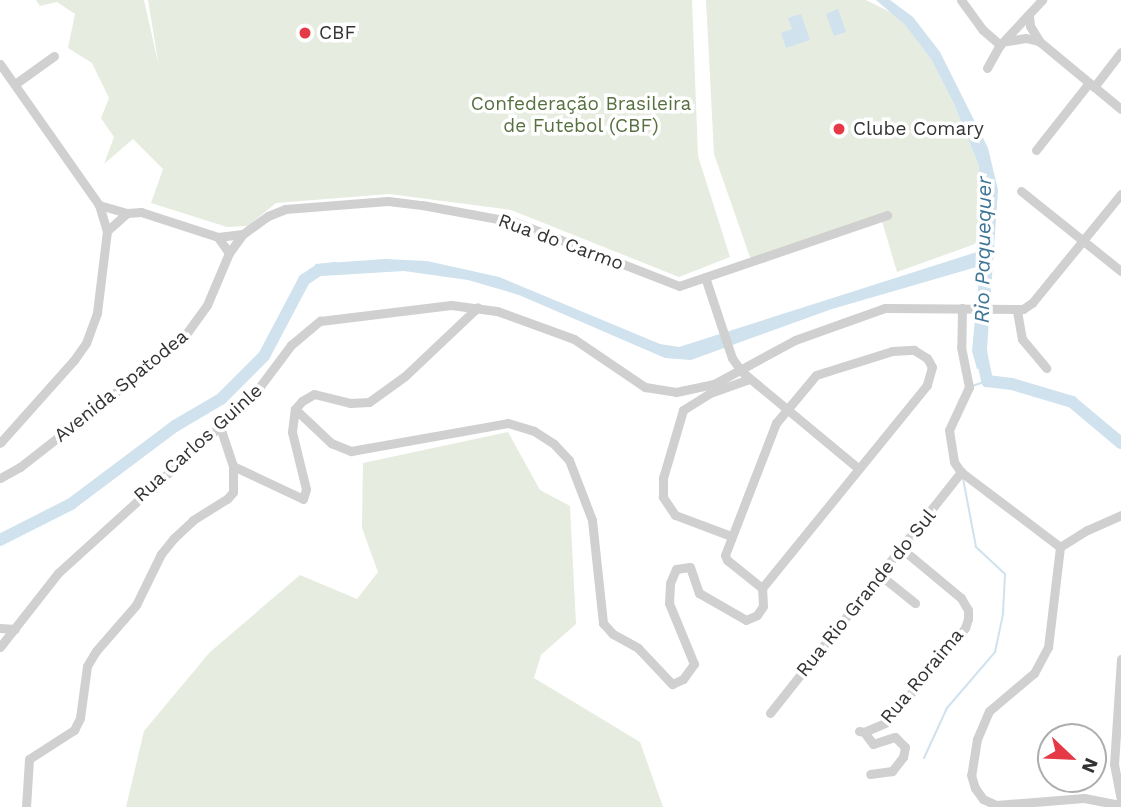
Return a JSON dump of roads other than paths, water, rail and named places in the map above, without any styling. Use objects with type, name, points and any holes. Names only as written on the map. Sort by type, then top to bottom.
[{"type":"street","points":[[961,0],[983,30],[1003,43],[1022,38],[1040,42]]},
{"type":"street","points":[[987,68],[1003,43],[1041,0]]},
{"type":"street","points":[[1029,16],[1030,26],[1040,42],[1121,109]]},
{"type":"street","points":[[1036,150],[1121,52]]},
{"type":"street","points":[[15,85],[54,57]]},
{"type":"street","points":[[0,64],[99,205],[107,231],[97,313],[86,343],[75,360],[0,443]]},
{"type":"street","points":[[1021,191],[1121,271]]},
{"type":"street","points":[[1046,368],[1022,339],[1017,311],[1032,303],[1121,194]]},
{"type":"street","name":"Rua do Carmo","points":[[99,205],[127,213],[141,212],[218,237],[243,234],[268,216],[285,209],[398,202],[515,222],[670,284],[687,285],[749,261],[887,215]]},
{"type":"street","points":[[107,231],[127,213]]},
{"type":"street","name":"Avenida Spatodea","points":[[1,477],[20,467],[181,341],[207,305],[229,253],[243,234]]},
{"type":"street","points":[[218,237],[229,253]]},
{"type":"street","points":[[705,277],[729,348],[741,371],[859,468]]},
{"type":"street","name":"Rua Carlos Guinle","points":[[0,648],[58,573],[220,427],[267,379],[291,345],[320,321],[438,306],[478,307],[517,317],[574,339],[640,384],[676,392],[714,384],[795,340],[863,314],[901,307],[1017,311]]},
{"type":"street","points":[[233,466],[299,498],[306,497],[293,444],[295,410],[314,394],[350,403],[369,402],[405,376],[478,307]]},
{"type":"street","points":[[967,309],[961,347],[969,387],[952,421],[949,442],[954,462],[961,472],[1060,547]]},
{"type":"street","points":[[295,410],[331,443],[351,451],[508,423],[534,431],[554,444],[569,460],[592,520],[603,624],[613,634],[638,648],[672,684],[683,680],[694,664],[669,603],[670,583],[676,569],[690,568],[699,593],[746,620],[757,615],[763,606],[762,588],[927,385],[932,367],[921,353],[892,351],[823,371],[807,383],[787,410],[769,437],[726,551],[727,560],[762,588]]},
{"type":"street","points":[[731,536],[675,515],[663,497],[663,478],[677,420],[687,405],[749,379]]},
{"type":"street","points":[[26,807],[29,759],[74,730],[80,718],[87,666],[136,605],[161,554],[174,538],[194,520],[227,499],[235,486],[233,466],[220,427]]},
{"type":"street","name":"Rua Rio Grande do Sul","points":[[769,713],[961,472]]},
{"type":"street","points":[[1060,547],[1087,530],[1121,515]]},
{"type":"street","points":[[1060,547],[1048,647],[1034,673],[989,711],[977,739],[971,775],[975,788],[983,799],[996,805],[1084,799],[1121,802],[1114,764],[1121,659]]},
{"type":"street","name":"Rua Roraima","points":[[870,774],[892,771],[903,757],[905,747],[895,737],[873,744],[861,732],[887,722],[897,712],[965,628],[968,619],[968,610],[961,598],[902,549]]},
{"type":"street","points":[[880,575],[915,603]]},
{"type":"street","points":[[0,628],[15,629]]},
{"type":"water","points":[[876,0],[890,0],[913,17],[940,52],[988,148],[998,190],[987,349],[989,366],[977,369],[972,351],[980,266],[832,309],[691,360],[665,358],[519,295],[468,280],[404,271],[321,276],[315,264],[385,259],[427,261],[499,277],[660,344],[679,347],[980,251],[979,166],[954,104],[931,59],[904,24]]},
{"type":"water","points":[[838,9],[846,32],[834,36],[826,14]]},
{"type":"water","points":[[801,14],[810,40],[786,48],[781,33],[792,29],[788,18]]},
{"type":"waterway","points":[[0,540],[71,504],[175,426],[221,399],[264,356],[304,280],[319,270],[335,268]]},
{"type":"waterway","name":"Rio Paquequer","points":[[981,352],[987,381],[1012,384],[1072,402],[1121,443]]},
{"type":"waterway","points":[[972,386],[987,381]]},
{"type":"waterway","points":[[924,758],[947,708],[995,652],[1003,613],[1005,574],[976,547],[963,478]]},
{"type":"place","name":"CBF","points":[[305,33]]},
{"type":"place","name":"Clube Comary","points":[[839,129]]},
{"type":"park label","name":"Confederação Brasileira de Futebol (CBF)","points":[[581,115]]}]
